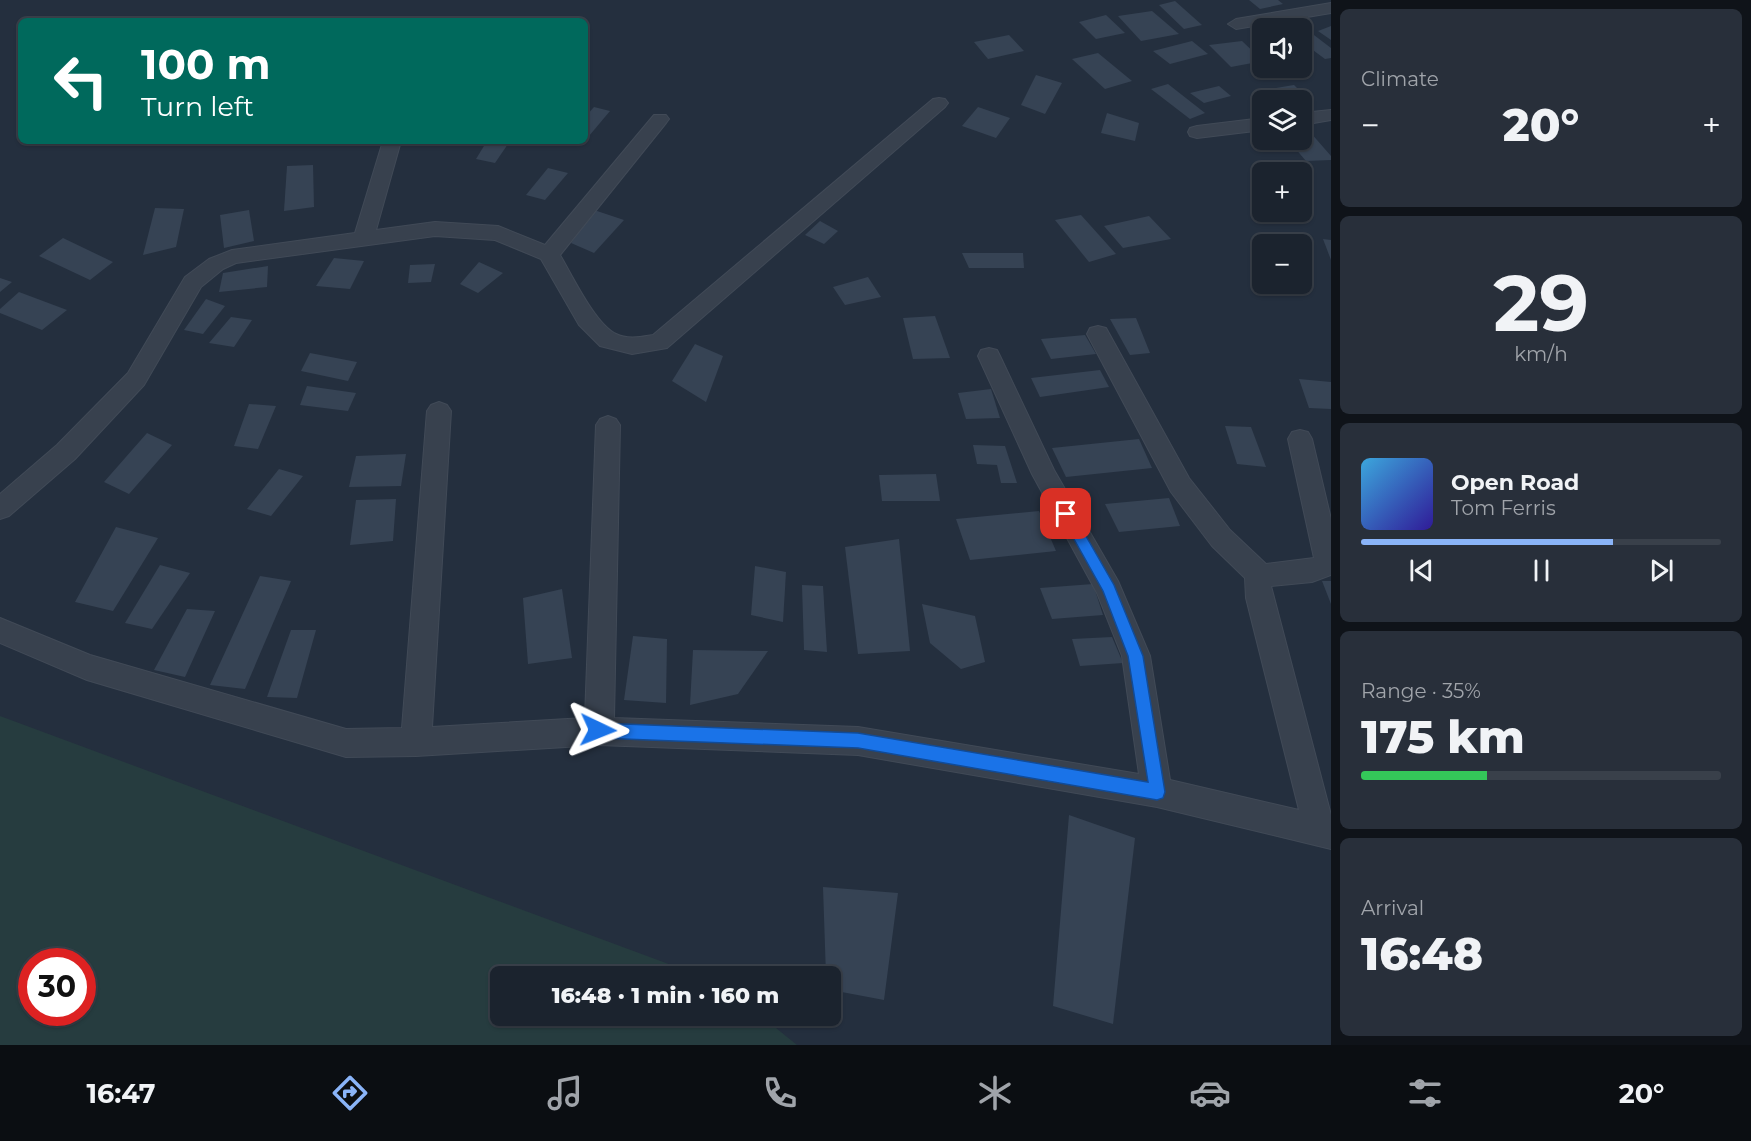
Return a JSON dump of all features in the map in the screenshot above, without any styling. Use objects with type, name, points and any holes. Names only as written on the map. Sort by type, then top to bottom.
[{"type":"street","points":[[1236,24],[1331,8]]},
{"type":"street","points":[[0,509],[66,452],[136,379],[193,282],[216,264],[232,257],[435,229],[498,233],[549,254],[587,319],[608,340],[632,346],[660,342],[939,103]]},
{"type":"street","points":[[1312,118],[1331,115]]},
{"type":"street","points":[[549,254],[660,119]]},
{"type":"street","points":[[1197,132],[1252,125]]},
{"type":"street","points":[[364,238],[391,144]]},
{"type":"street","points":[[1098,334],[1180,485],[1221,538],[1262,577]]},
{"type":"street","points":[[989,356],[1044,474],[1109,589],[1136,656],[1157,792]]},
{"type":"street","points":[[416,742],[439,411]]},
{"type":"street","points":[[598,730],[608,425]]},
{"type":"street","points":[[0,630],[87,667],[346,743],[416,742],[598,730],[858,741],[1157,792],[1325,831],[1259,598],[1257,580],[1262,577],[1302,573],[1323,568],[1328,562],[1300,440]]},
{"type":"green space","points":[[0,716],[674,966],[490,966],[490,1026],[773,1026],[797,1045],[0,1045]]},
{"type":"building","points":[[1249,0],[1278,0],[1283,4],[1260,9]]},
{"type":"building","points":[[1175,1],[1202,25],[1184,29],[1159,5]]},
{"type":"building","points":[[1152,11],[1179,34],[1141,41],[1118,16]]},
{"type":"building","points":[[1106,15],[1125,33],[1096,39],[1079,22]]},
{"type":"building","points":[[1331,26],[1331,40],[1318,31]]},
{"type":"building","points":[[1312,34],[1331,48],[1331,58],[1325,59],[1312,49]]},
{"type":"building","points":[[1009,35],[1024,51],[988,59],[974,42]]},
{"type":"building","points":[[1192,41],[1208,54],[1170,64],[1153,51]]},
{"type":"building","points":[[1242,41],[1252,51],[1252,63],[1231,67],[1209,45]]},
{"type":"building","points":[[1098,53],[1132,81],[1105,89],[1072,59]]},
{"type":"building","points":[[1036,75],[1062,83],[1045,114],[1021,105]]},
{"type":"building","points":[[1168,84],[1205,113],[1190,119],[1151,89]]},
{"type":"building","points":[[1294,85],[1299,90],[1264,90]]},
{"type":"building","points":[[1219,86],[1231,96],[1204,103],[1190,93]]},
{"type":"building","points":[[594,107],[610,111],[589,136],[588,136],[588,114]]},
{"type":"building","points":[[978,107],[1010,118],[996,138],[962,126]]},
{"type":"building","points":[[1107,113],[1139,123],[1135,141],[1101,133]]},
{"type":"building","points":[[1312,134],[1331,156],[1331,160],[1306,161],[1297,150],[1312,150]]},
{"type":"building","points":[[485,144],[508,144],[495,163],[476,159]]},
{"type":"building","points":[[313,165],[314,207],[284,211],[287,166]]},
{"type":"building","points":[[548,168],[568,173],[545,200],[526,195]]},
{"type":"building","points":[[155,208],[184,209],[176,247],[143,255]]},
{"type":"building","points":[[249,210],[254,241],[224,248],[220,215]]},
{"type":"building","points":[[594,210],[624,220],[594,253],[571,243]]},
{"type":"building","points":[[1081,215],[1116,254],[1089,262],[1055,220]]},
{"type":"building","points":[[1149,216],[1171,239],[1123,248],[1104,226]]},
{"type":"building","points":[[820,221],[838,231],[824,244],[805,235]]},
{"type":"building","points":[[63,238],[113,262],[90,280],[39,256]]},
{"type":"building","points":[[1323,239],[1331,240],[1331,260]]},
{"type":"building","points":[[962,253],[1023,253],[1024,268],[969,268]]},
{"type":"building","points":[[334,258],[364,261],[350,289],[316,286]]},
{"type":"building","points":[[479,262],[503,273],[478,293],[460,284]]},
{"type":"building","points":[[435,264],[431,282],[408,283],[410,265]]},
{"type":"building","points":[[268,266],[267,287],[219,292],[223,273]]},
{"type":"building","points":[[868,277],[881,297],[845,305],[833,287]]},
{"type":"building","points":[[0,278],[12,282],[0,292]]},
{"type":"building","points":[[19,292],[67,310],[42,330],[0,313],[0,309]]},
{"type":"building","points":[[206,299],[225,306],[203,334],[184,330]]},
{"type":"building","points":[[935,316],[950,358],[913,359],[903,318]]},
{"type":"building","points":[[231,317],[252,320],[234,347],[209,343]]},
{"type":"building","points":[[1136,318],[1150,353],[1130,355],[1110,319]]},
{"type":"building","points":[[1085,335],[1096,354],[1051,359],[1041,339]]},
{"type":"building","points":[[695,344],[723,356],[706,402],[672,381]]},
{"type":"building","points":[[310,353],[357,362],[348,381],[301,371]]},
{"type":"building","points":[[1100,370],[1109,387],[1040,397],[1031,378]]},
{"type":"building","points":[[1299,379],[1331,382],[1331,409],[1309,408]]},
{"type":"building","points":[[307,386],[356,393],[348,411],[300,405]]},
{"type":"building","points":[[991,389],[1000,418],[966,419],[958,393]]},
{"type":"building","points":[[249,404],[276,406],[258,449],[234,446]]},
{"type":"building","points":[[1225,426],[1251,427],[1266,467],[1237,464]]},
{"type":"building","points":[[147,433],[172,445],[129,494],[104,482]]},
{"type":"building","points":[[1139,439],[1152,468],[1066,477],[1052,448]]},
{"type":"building","points":[[973,445],[1005,446],[1017,483],[1001,483],[997,465],[977,464]]},
{"type":"building","points":[[406,454],[401,486],[349,487],[356,456]]},
{"type":"building","points":[[279,469],[303,476],[271,516],[247,509]]},
{"type":"building","points":[[936,474],[940,501],[882,501],[879,475]]},
{"type":"building","points":[[1169,498],[1180,526],[1119,532],[1105,504]]},
{"type":"building","points":[[396,499],[393,541],[350,545],[356,500]]},
{"type":"building","points":[[1039,511],[1056,551],[970,560],[956,519]]},
{"type":"building","points":[[116,527],[158,538],[113,611],[75,602]]},
{"type":"building","points":[[899,539],[910,651],[858,654],[845,547]]},
{"type":"building","points":[[160,565],[190,573],[152,629],[125,623]]},
{"type":"building","points":[[755,566],[786,572],[783,622],[751,615]]},
{"type":"building","points":[[260,576],[291,581],[245,689],[210,685]]},
{"type":"building","points":[[1322,581],[1331,581],[1331,604]]},
{"type":"building","points":[[1093,584],[1103,615],[1052,619],[1040,588]]},
{"type":"building","points":[[802,585],[823,586],[827,652],[804,650]]},
{"type":"building","points":[[562,589],[572,658],[528,664],[523,598]]},
{"type":"building","points":[[922,604],[975,616],[985,662],[961,669],[930,643]]},
{"type":"building","points":[[187,609],[215,611],[185,677],[154,670]]},
{"type":"building","points":[[291,630],[316,630],[297,698],[267,697]]},
{"type":"building","points":[[633,636],[667,639],[666,703],[624,700]]},
{"type":"building","points":[[1112,637],[1123,663],[1080,666],[1072,639]]},
{"type":"building","points":[[693,650],[768,651],[738,694],[690,705]]},
{"type":"building","points":[[1069,815],[1135,838],[1113,1024],[1053,1006]]},
{"type":"building","points":[[823,887],[898,893],[884,1000],[841,992],[841,966],[826,966]]},
{"type":"route","points":[[598,730],[858,741],[1157,792],[1136,656],[1109,589],[1066,514]]}]
